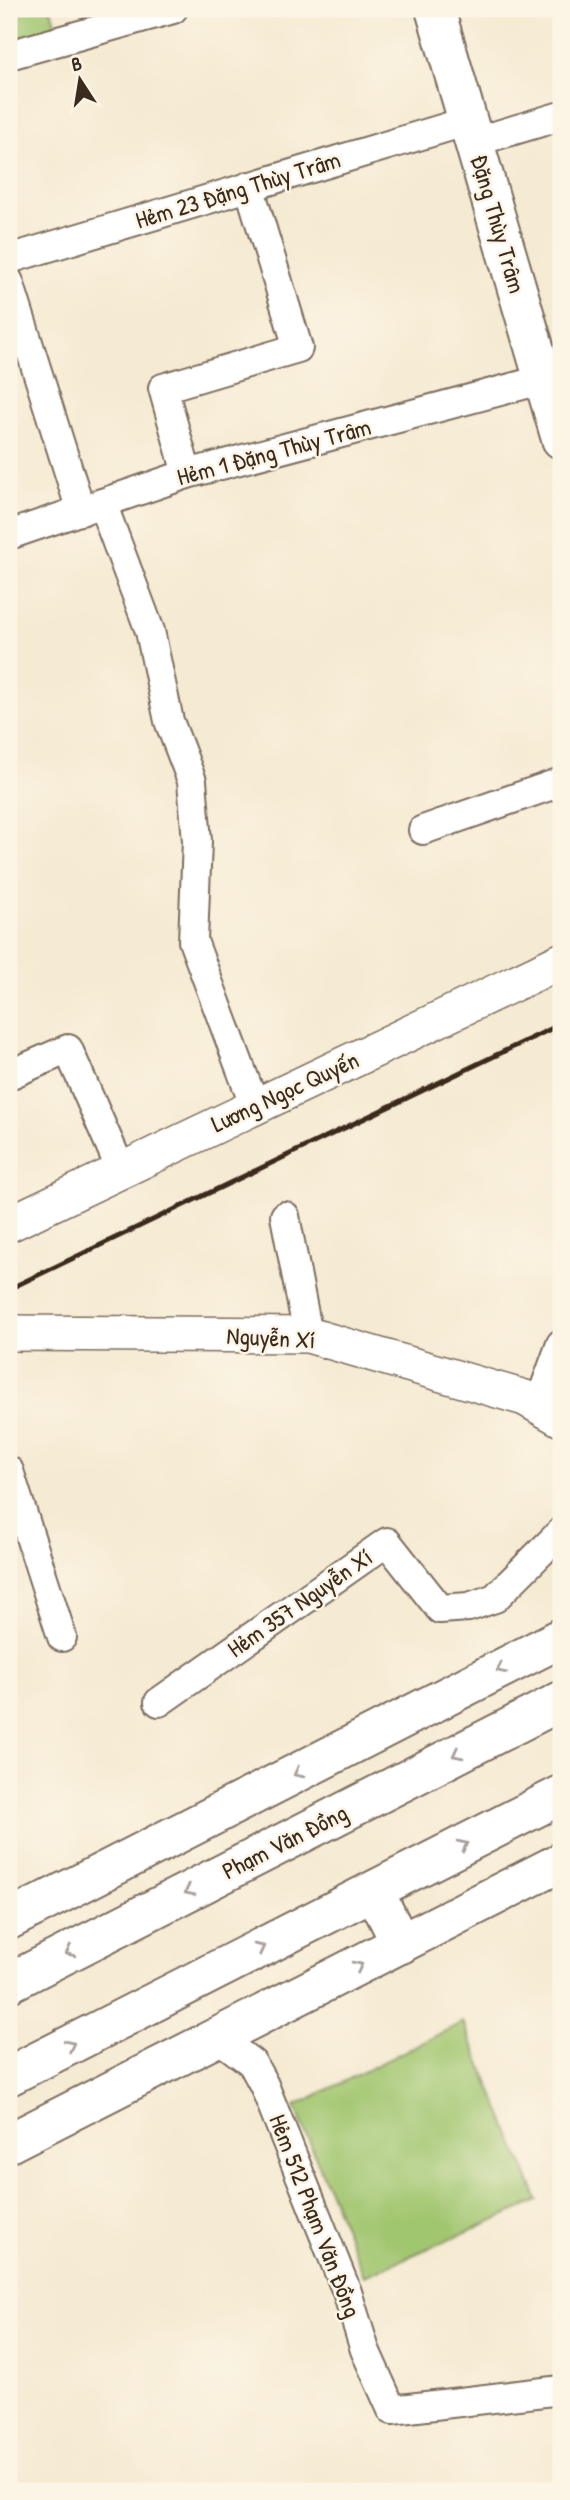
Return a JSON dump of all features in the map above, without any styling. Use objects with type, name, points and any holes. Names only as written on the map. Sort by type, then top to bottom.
[{"type":"main road","name":"Đặng Thùy Trâm","points":[[435,9],[471,131],[552,378],[561,439]]},
{"type":"main road","points":[[9,1920],[561,1638]]},
{"type":"main road","name":"Phạm Văn Đồng","points":[[9,1983],[561,1701]]},
{"type":"main road","points":[[9,2076],[561,1795]]},
{"type":"main road","points":[[9,2143],[561,1862]]},
{"type":"main road","points":[[374,1891],[401,1944]]},
{"type":"street","points":[[9,55],[173,9]]},
{"type":"street","name":"Hẻm 23 Đặng Thùy Trâm","points":[[9,259],[249,186],[471,131],[561,116]]},
{"type":"street","points":[[187,474],[163,388],[298,348],[249,186]]},
{"type":"street","points":[[9,282],[92,507],[150,631],[169,720],[192,781],[197,841],[193,942],[255,1107]]},
{"type":"street","name":"Hẻm 1 Đặng Thùy Trâm","points":[[9,535],[187,474],[552,378]]},
{"type":"street","points":[[423,830],[561,782]]},
{"type":"street","name":"Lương Ngọc Quyến","points":[[9,1224],[561,961]]},
{"type":"street","points":[[9,1075],[68,1049],[121,1170]]},
{"type":"street","points":[[285,1216],[308,1335]]},
{"type":"street","name":"Nguyễn Xí","points":[[9,1333],[308,1335],[550,1412]]},
{"type":"street","points":[[550,1412],[561,1344]]},
{"type":"street","points":[[9,1471],[62,1637]]},
{"type":"street","name":"Hẻm 357 Nguyễn Xí","points":[[159,1702],[387,1542],[440,1609],[469,1607],[495,1598],[561,1532]]},
{"type":"street","name":"Hẻm 512 Phạm Văn Đồng","points":[[217,2037],[252,2063],[264,2085],[347,2292],[365,2350],[392,2410],[561,2390]]},
{"type":"green space","points":[[9,9],[51,9],[60,40],[9,53]]},
{"type":"green space","points":[[463,2022],[538,2201],[364,2276],[295,2106]]},
{"type":"railway","points":[[9,1289],[561,1024]]}]
